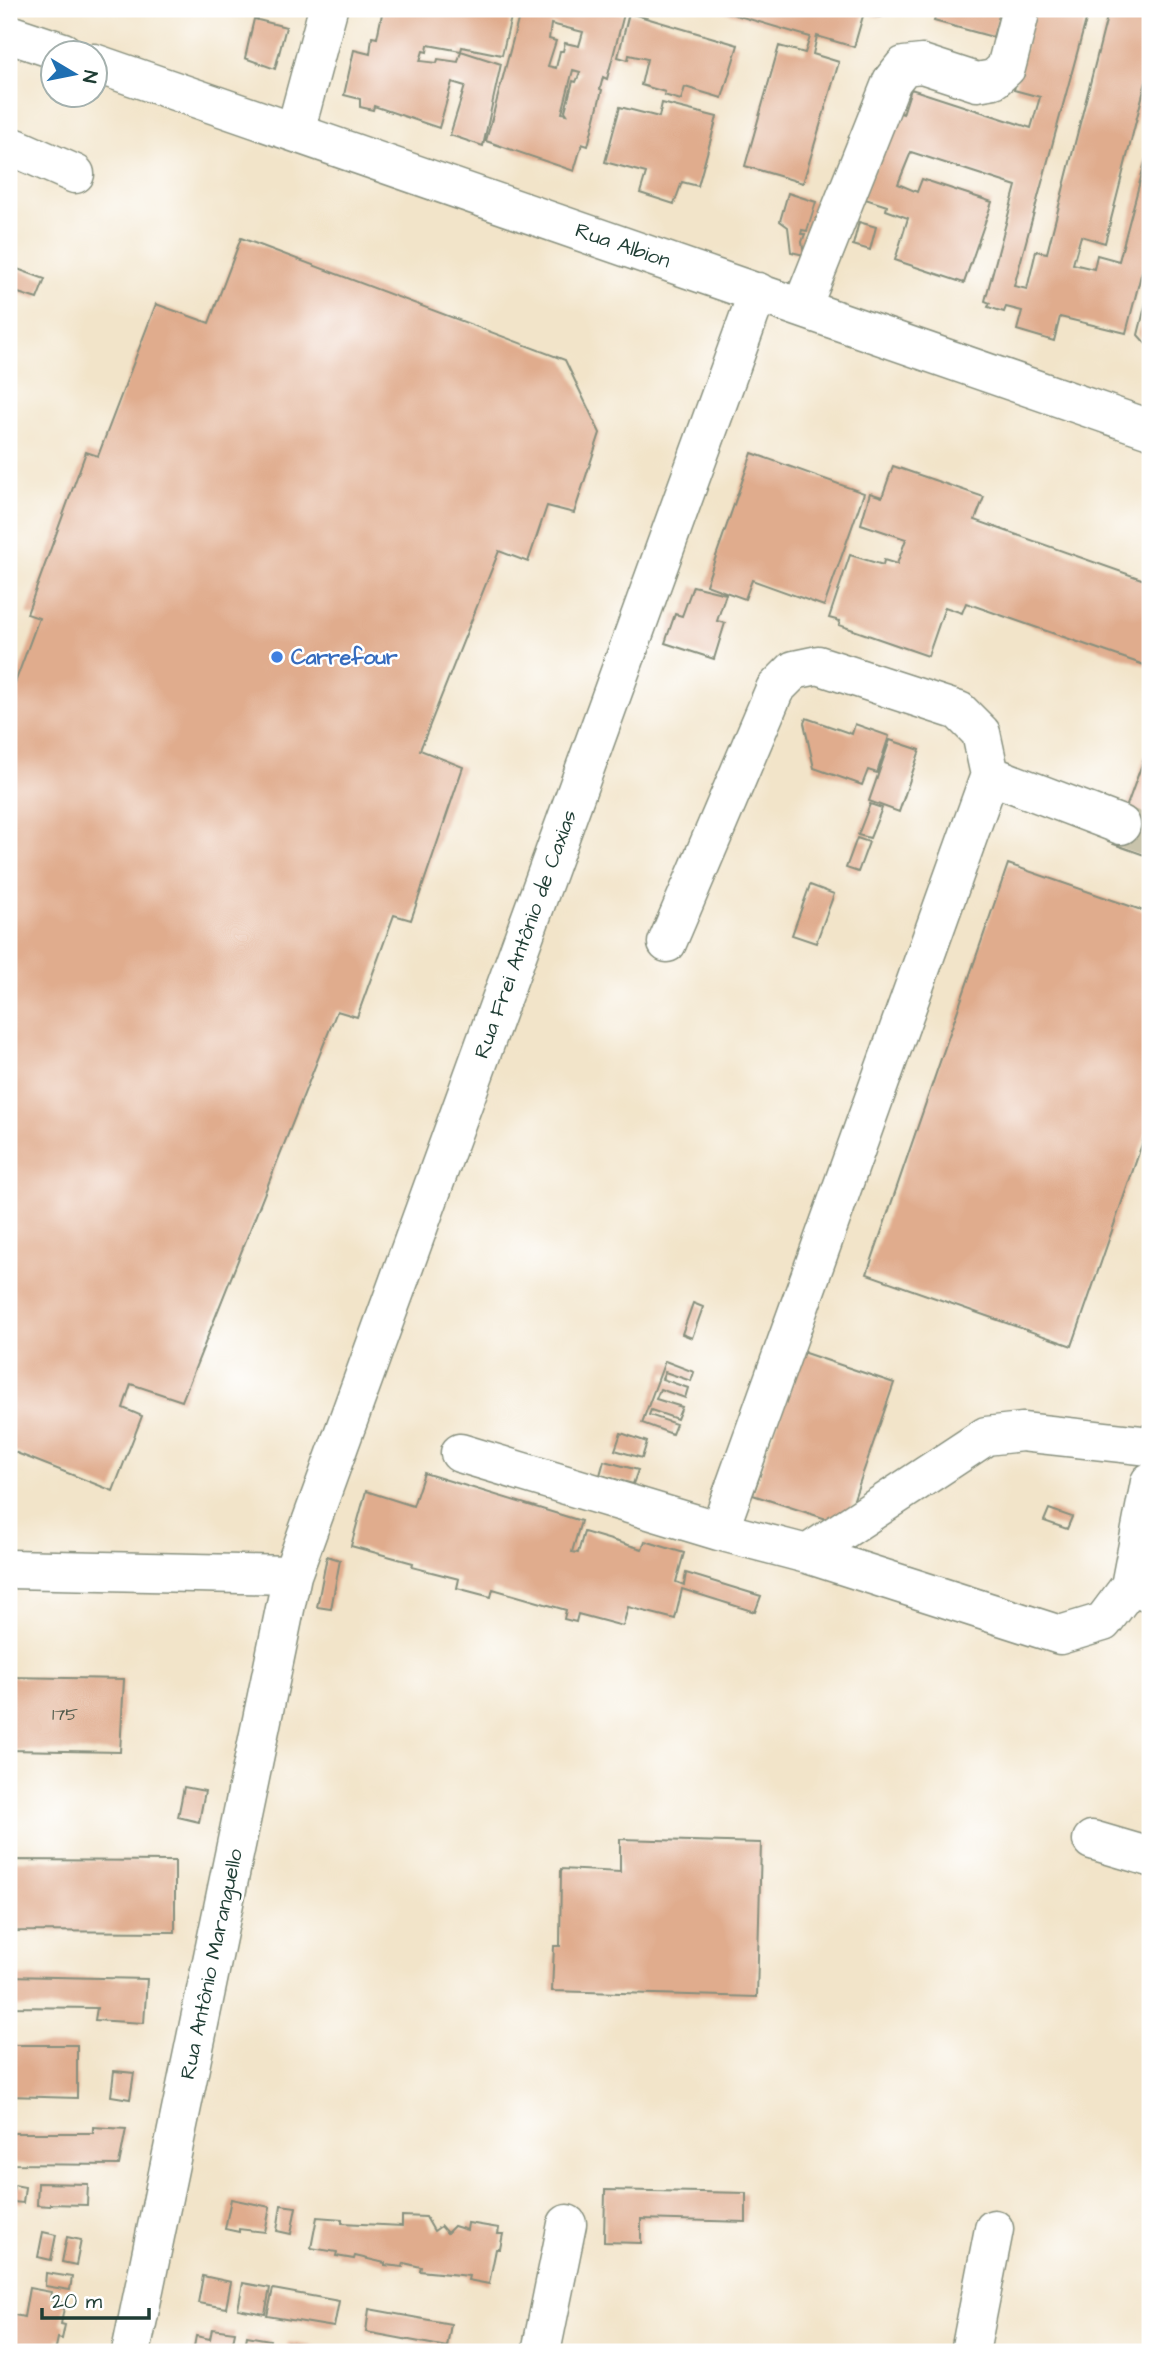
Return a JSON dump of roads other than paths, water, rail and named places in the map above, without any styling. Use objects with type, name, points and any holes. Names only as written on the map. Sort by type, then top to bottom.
[{"type":"street","points":[[295,132],[328,9]]},
{"type":"street","points":[[802,307],[891,82],[904,66],[922,64],[977,82],[994,79],[1006,68],[1021,9]]},
{"type":"street","points":[[9,34],[38,43]]},
{"type":"street","name":"Rua Albion","points":[[108,68],[1150,429]]},
{"type":"street","points":[[16,148],[75,174]]},
{"type":"street","name":"Rua Frei Antônio de Caxias","points":[[292,1575],[758,292]]},
{"type":"street","points":[[667,943],[775,689],[794,670],[818,665],[959,711],[981,733],[990,775],[719,1531]]},
{"type":"street","points":[[990,775],[1121,825]]},
{"type":"street","points":[[807,1554],[986,1436],[1022,1432],[1150,1446]]},
{"type":"street","points":[[460,1453],[719,1531],[807,1554],[1060,1635],[1102,1622],[1140,1589],[1150,1482]]},
{"type":"street","points":[[9,1569],[292,1575]]},
{"type":"street","name":"Rua Antônio Maranguello","points":[[131,2352],[292,1575]]},
{"type":"street","points":[[1092,1840],[1150,1857]]},
{"type":"street","points":[[541,2352],[568,2224]]},
{"type":"street","points":[[970,2352],[994,2229]]},
{"type":"tunnel","points":[[1121,825],[1150,835]]},
{"type":"place","name":"Carrefour","points":[[277,657]]}]
